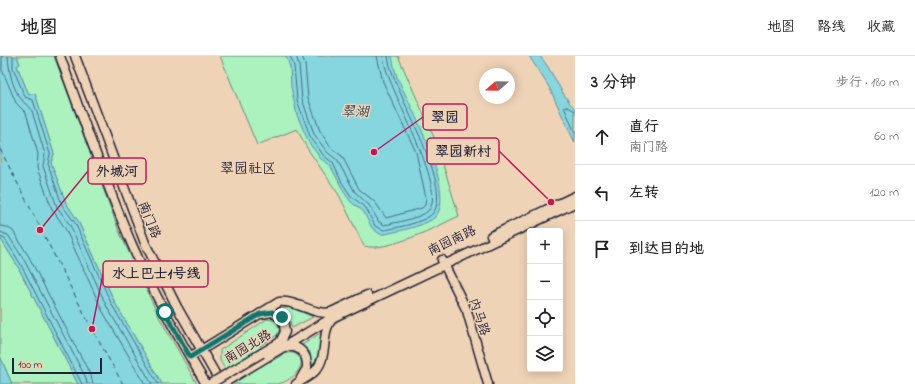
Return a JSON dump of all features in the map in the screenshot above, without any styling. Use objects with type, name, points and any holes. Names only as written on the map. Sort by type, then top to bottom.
[{"type":"main road","name":"南门路","points":[[60,56],[133,248],[157,297],[206,384]]},
{"type":"main road","name":"南门路","points":[[75,56],[145,243],[177,307],[221,384]]},
{"type":"main road","name":"南园南路","points":[[443,262],[575,196]]},
{"type":"main road","name":"南园南路","points":[[341,310],[443,262],[575,203]]},
{"type":"main road","name":"内马路","points":[[443,262],[467,312],[488,384]]},
{"type":"main road","points":[[190,357],[272,305],[282,302],[292,303],[333,314],[329,323],[324,354],[318,367],[312,374],[296,384]]},
{"type":"main road","name":"南园北路","points":[[210,384],[341,310]]},
{"type":"main road","points":[[257,315],[272,312],[282,317],[285,329],[282,344],[296,347],[303,352],[306,358],[307,371],[296,384]]},
{"type":"main road","name":"南园北路","points":[[221,384],[263,355]]},
{"type":"green space","points":[[17,56],[54,56],[119,231],[159,317],[197,384],[162,384],[115,303],[78,221],[66,203],[51,163],[54,154],[35,94],[29,95],[17,66],[19,64]]},
{"type":"green space","name":"翠湖","points":[[220,56],[398,56],[436,142],[459,216],[426,232],[398,242],[385,246],[364,246],[339,195],[307,148],[297,129],[257,145]]},
{"type":"green space","points":[[0,238],[17,265],[78,384],[12,384],[0,356]]},
{"type":"green space","points":[[291,307],[313,317],[292,328],[288,316],[279,309]]},
{"type":"green space","points":[[267,319],[277,321],[280,329],[277,335],[260,346],[270,362],[282,355],[294,353],[301,360],[300,368],[290,379],[277,384],[233,384],[220,360],[220,350]]},
{"type":"green space","points":[[322,332],[321,351],[312,367],[310,352],[302,345]]},
{"type":"water","points":[[0,56],[17,56],[20,64],[17,66],[29,95],[35,93],[54,154],[51,163],[66,203],[78,221],[115,303],[162,384],[78,384],[17,265],[0,238]]},
{"type":"water","name":"翠湖","points":[[286,56],[392,56],[397,77],[420,126],[436,168],[440,187],[441,204],[436,216],[432,220],[404,230],[385,234],[380,234],[372,228],[363,211],[351,202],[344,192],[330,165],[321,159],[309,143],[297,115],[291,87],[290,67]]},
{"type":"water","points":[[529,56],[540,56],[575,109],[575,143],[549,87]]},
{"type":"water","points":[[0,356],[12,384],[0,384]]},
{"type":"ferry route","points":[[0,149],[92,329],[123,384]]},
{"type":"place","name":"翠园","points":[[374,152]]},
{"type":"place","name":"翠园新村","points":[[551,202]]},
{"type":"place","name":"外城河","points":[[40,230]]},
{"type":"place","name":"水上巴士1号线","points":[[92,329]]},
{"type":"district","name":"翠园社区","points":[[248,169]]},
{"type":"route","points":[[165,312],[190,357],[257,315],[272,312],[282,317]]}]
